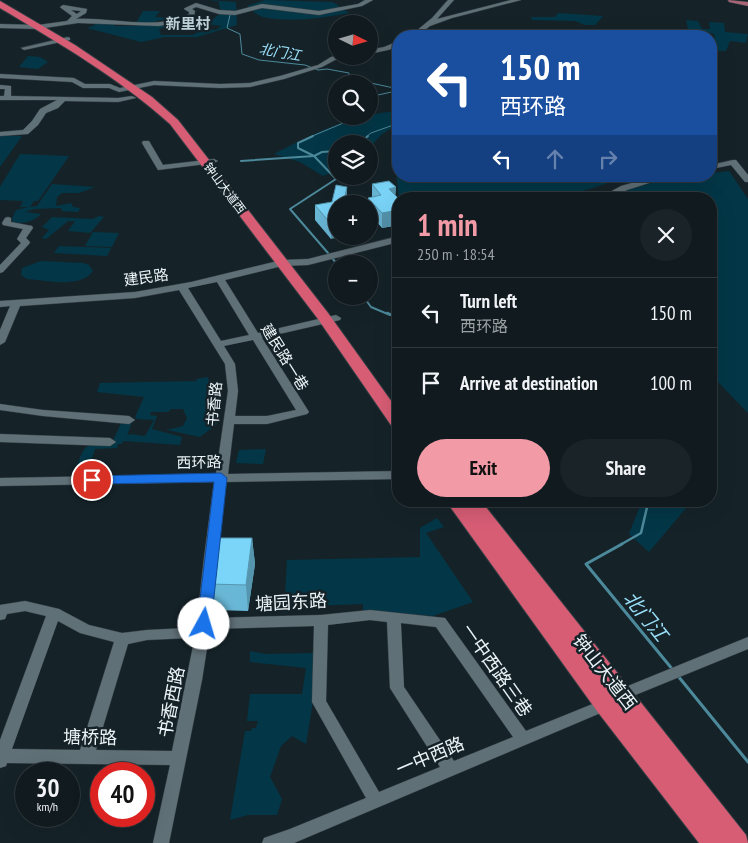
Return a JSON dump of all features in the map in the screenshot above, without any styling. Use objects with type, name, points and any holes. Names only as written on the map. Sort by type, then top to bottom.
[{"type":"highway","name":"钟山大道西","points":[[2,0],[64,40],[174,122],[209,161],[392,397]]},
{"type":"highway","name":"钟山大道西","points":[[0,4],[41,26]]},
{"type":"highway","name":"钟山大道西","points":[[331,319],[392,413]]},
{"type":"highway","name":"钟山大道西","points":[[459,507],[605,705],[714,843]]},
{"type":"highway","name":"钟山大道西","points":[[476,507],[738,843]]},
{"type":"main road","points":[[732,0],[748,3]]},
{"type":"main road","points":[[742,0],[748,3]]},
{"type":"street","points":[[0,26],[41,26],[69,21],[168,23],[183,20],[190,16],[192,11],[187,9],[196,5],[219,12],[235,13],[262,6],[319,13],[360,5],[370,0]]},
{"type":"street","points":[[422,30],[448,7],[451,0]]},
{"type":"street","points":[[426,25],[518,0]]},
{"type":"street","points":[[69,21],[77,17]]},
{"type":"street","points":[[24,48],[64,40]]},
{"type":"street","points":[[378,50],[392,46]]},
{"type":"street","points":[[0,87],[10,87],[3,98],[118,100],[130,90],[154,83],[214,86],[250,85],[282,78],[313,68],[328,60]]},
{"type":"street","points":[[0,76],[74,80],[83,86],[110,86],[130,90],[139,106]]},
{"type":"street","points":[[0,134],[25,132],[35,123],[43,111],[55,106],[62,100]]},
{"type":"street","points":[[146,143],[161,168],[209,161]]},
{"type":"street","points":[[717,166],[733,162],[747,176]]},
{"type":"street","points":[[616,192],[646,182]]},
{"type":"street","points":[[0,270],[26,242],[21,239],[30,228],[6,223],[8,220]]},
{"type":"street","name":"建民路","points":[[0,304],[135,294],[182,287],[288,262],[308,262],[392,241]]},
{"type":"street","name":"建民路一巷","points":[[219,278],[303,412],[267,420],[229,420]]},
{"type":"street","name":"书香路","points":[[182,287],[230,364],[233,391],[221,478]]},
{"type":"street","points":[[0,342],[16,303]]},
{"type":"street","points":[[217,345],[331,319]]},
{"type":"street","points":[[0,407],[43,413],[128,420]]},
{"type":"street","points":[[0,438],[110,442]]},
{"type":"street","name":"西环路","points":[[0,482],[392,474]]},
{"type":"street","name":"书香西路","points":[[161,843],[204,624],[221,478]]},
{"type":"street","name":"塘园东路","points":[[1,612],[25,606],[54,613],[86,629],[122,639],[147,635],[190,633],[204,624],[320,620],[370,615],[440,622]]},
{"type":"street","points":[[1,758],[54,613]]},
{"type":"street","points":[[394,617],[398,688],[450,770]]},
{"type":"street","points":[[320,620],[318,702],[376,801]]},
{"type":"street","name":"一中西路三巷","points":[[440,622],[522,739]]},
{"type":"street","points":[[86,757],[122,639]]},
{"type":"street","name":"一中西路","points":[[270,843],[376,801],[605,705],[623,694],[748,643]]},
{"type":"street","name":"塘桥路","points":[[1,758],[179,758]]},
{"type":"shaded area","points":[[265,0],[333,2],[349,13],[317,18],[284,20],[261,16],[247,6]]},
{"type":"shaded area","points":[[218,1],[236,2],[237,25],[197,37],[165,37],[141,42],[87,28],[95,25],[94,23],[115,23],[115,26],[138,26],[136,23],[143,11],[160,11],[155,17],[172,18],[156,21],[156,25],[179,25],[159,29],[161,35],[193,35],[203,29],[216,30],[222,26],[207,24],[221,13]]},
{"type":"shaded area","points":[[558,13],[603,16],[595,25],[585,25],[575,21],[532,20],[531,17],[555,17]]},
{"type":"shaded area","points":[[686,20],[698,21],[702,29],[710,29],[709,22],[724,23],[725,32],[748,34],[746,43],[730,41],[726,51],[717,51],[717,30],[688,29]]},
{"type":"shaded area","points":[[28,56],[40,57],[48,62],[38,69],[19,67]]},
{"type":"shaded area","points":[[392,112],[392,129],[378,138],[378,135],[328,135],[328,174],[323,176],[300,162],[274,154],[338,125],[378,125],[378,114]]},
{"type":"shaded area","points":[[0,136],[22,136],[0,167]]},
{"type":"shaded area","points":[[20,154],[69,156],[38,201],[34,201],[30,207],[37,206],[52,184],[95,187],[79,193],[62,193],[57,197],[56,206],[71,203],[73,207],[80,208],[78,212],[62,211],[61,208],[34,209],[25,212],[41,214],[35,219],[24,223],[13,222],[12,218],[16,210],[29,207],[20,207],[23,201],[0,200],[0,187]]},
{"type":"shaded area","points":[[729,171],[748,199],[748,413],[717,382],[717,192],[622,192],[656,182],[717,182],[717,172]]},
{"type":"shaded area","points":[[397,182],[611,182],[578,192],[398,192]]},
{"type":"shaded area","points":[[99,216],[104,217],[90,233],[68,231],[75,221],[68,221],[46,239],[42,238],[49,230],[42,227],[52,217],[93,219]]},
{"type":"shaded area","points":[[93,232],[119,233],[112,247],[85,246]]},
{"type":"shaded area","points":[[59,246],[111,248],[107,256],[54,253]]},
{"type":"shaded area","points":[[41,261],[83,263],[89,265],[93,271],[87,277],[72,282],[27,279],[21,275],[22,268]]},
{"type":"shaded area","points":[[208,377],[217,424],[200,437],[167,430],[183,426],[187,418],[183,409],[171,409],[168,412],[151,412],[150,415],[157,416],[152,429],[182,437],[180,445],[124,441],[118,444],[117,448],[95,449],[89,467],[77,466],[82,452],[88,446],[97,444],[111,445],[122,421],[132,422],[127,436],[130,434],[145,436],[154,420],[137,419],[135,417],[144,397],[97,392],[100,383],[197,381],[196,379]]},
{"type":"shaded area","points":[[266,449],[263,464],[236,463],[239,450]]},
{"type":"shaded area","points":[[640,507],[687,507],[649,552],[629,534]]},
{"type":"shaded area","points":[[437,518],[444,527],[426,533],[473,602],[433,616],[363,610],[363,604],[309,606],[284,613],[287,560],[420,557],[420,528]]},
{"type":"shaded area","points":[[250,651],[266,654],[313,653],[313,701],[306,744],[292,736],[281,746],[270,777],[282,799],[277,815],[248,815],[230,820],[245,731],[251,731],[252,728],[256,728],[258,721],[247,721],[250,694],[302,694],[306,668],[250,662]]},
{"type":"building","points":[[389,181],[396,187],[389,189],[392,192],[392,211],[382,213],[378,209],[378,196],[381,195],[373,185]]},
{"type":"building","points":[[336,185],[347,187],[345,195],[334,195]]},
{"type":"building","points":[[328,203],[328,220],[315,205]]},
{"type":"building","points":[[214,538],[252,538],[246,585],[210,584]]},
{"type":"waterway","name":"北门江","points":[[230,15],[227,28],[240,34],[242,54],[259,60],[305,65],[318,70],[327,69],[349,73],[349,75]]},
{"type":"waterway","name":"北门江","points":[[378,85],[392,88]]},
{"type":"waterway","name":"北门江","points":[[378,95],[392,92]]},
{"type":"waterway","name":"北门江","points":[[310,137],[339,125]]},
{"type":"waterway","points":[[368,135],[392,126]]},
{"type":"waterway","name":"北门江","points":[[313,136],[298,143],[298,148],[314,156]]},
{"type":"waterway","points":[[314,156],[328,152]]},
{"type":"waterway","points":[[241,161],[314,156]]},
{"type":"waterway","name":"北门江","points":[[314,156],[336,179],[290,209],[328,253]]},
{"type":"waterway","name":"北门江","points":[[370,305],[390,315]]},
{"type":"waterway","name":"北门江","points":[[387,313],[392,315]]},
{"type":"waterway","name":"北门江","points":[[620,545],[641,533],[647,507]]},
{"type":"waterway","name":"北门江","points":[[622,544],[586,564],[673,670]]},
{"type":"waterway","name":"北门江","points":[[678,676],[748,762]]},
{"type":"district","name":"新里村","points":[[188,23]]},
{"type":"route","points":[[92,480],[221,478],[210,558],[204,624]]}]
